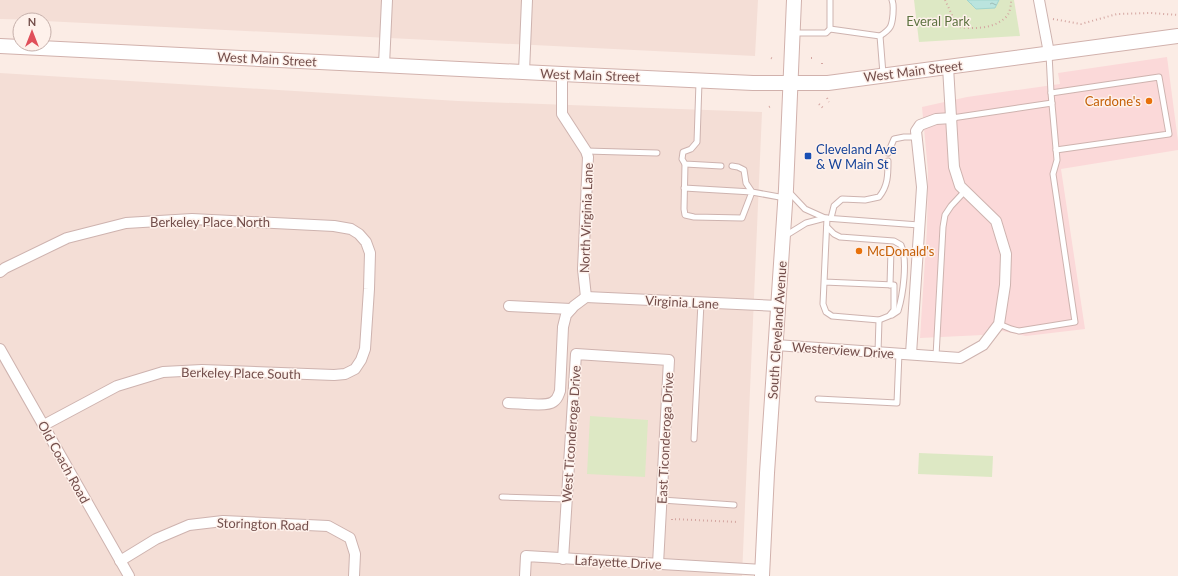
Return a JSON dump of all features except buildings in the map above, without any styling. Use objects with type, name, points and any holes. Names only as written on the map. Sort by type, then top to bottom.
[{"type":"main road","name":"South Cleveland Avenue","points":[[762,573],[767,474],[786,194],[794,0]]},
{"type":"main road","name":"West Main Street","points":[[0,46],[753,83],[828,83],[1178,36]]},
{"type":"street","points":[[384,66],[387,0]]},
{"type":"street","points":[[524,72],[527,0]]},
{"type":"street","points":[[1039,0],[1049,53]]},
{"type":"street","name":"Westerview Drive","points":[[776,345],[960,358],[983,345],[999,324],[1005,285],[1006,254],[996,221],[960,186],[954,167],[948,67]]},
{"type":"street","name":"North Virginia Lane","points":[[562,74],[562,114],[586,151],[588,157],[583,269],[586,297]]},
{"type":"street","points":[[916,137],[916,131],[920,125],[936,120],[952,118]]},
{"type":"street","name":"Westerview Drive","points":[[911,354],[922,187],[916,137]]},
{"type":"street","name":"Berkeley Place North","points":[[0,272],[5,268],[67,238],[126,223],[192,220],[334,226],[351,229],[359,234],[366,242],[370,253],[368,302]]},
{"type":"street","points":[[508,403],[545,405],[552,403],[558,398],[560,391],[563,327],[566,315],[586,297]]},
{"type":"street","name":"Virginia Lane","points":[[586,297],[778,306]]},
{"type":"street","name":"Berkeley Place South","points":[[44,425],[117,386],[163,372],[202,370],[334,375],[344,374],[354,369],[361,360],[366,349],[368,302]]},
{"type":"street","points":[[509,306],[571,309]]},
{"type":"street","name":"Old Coach Road","points":[[0,349],[129,576]]},
{"type":"street","name":"West Ticonderoga Drive","points":[[563,559],[576,354],[622,357]]},
{"type":"street","name":"East Ticonderoga Drive","points":[[622,357],[669,360],[658,564]]},
{"type":"street","name":"Storington Road","points":[[120,561],[156,539],[189,525],[223,521],[328,526],[350,538],[355,554],[354,576]]},
{"type":"street","name":"Lafayette Drive","points":[[525,576],[526,556],[658,564],[762,573]]},
{"type":"lane","points":[[792,33],[826,33],[830,29],[830,0]]},
{"type":"lane","points":[[830,29],[880,36],[892,25],[894,5],[892,0]]},
{"type":"lane","points":[[880,36],[883,75]]},
{"type":"lane","points":[[999,324],[1019,331],[1075,322],[1054,174],[1057,160],[1049,53]]},
{"type":"lane","points":[[1051,93],[1159,77],[1169,134],[1056,150]]},
{"type":"lane","points":[[699,80],[697,142],[691,149],[683,152],[682,159],[685,164],[685,215],[694,217],[742,218],[752,192]]},
{"type":"lane","points":[[952,118],[1052,103]]},
{"type":"lane","points":[[888,153],[894,139],[916,137]]},
{"type":"lane","points":[[586,151],[657,153]]},
{"type":"lane","points":[[827,226],[834,234],[840,237],[894,241],[902,245],[904,250],[904,272],[902,298],[898,311],[880,320],[832,316],[826,312],[823,304],[827,226],[828,218],[834,206],[842,199],[865,200],[880,197],[885,189],[888,176],[888,161]]},
{"type":"lane","points":[[685,164],[721,166]]},
{"type":"lane","points":[[732,166],[744,170],[746,183],[752,192]]},
{"type":"lane","points":[[684,188],[786,194],[805,209],[828,218],[919,225]]},
{"type":"lane","points":[[936,356],[943,226],[945,214],[965,191]]},
{"type":"lane","points":[[783,237],[806,223],[828,218]]},
{"type":"lane","points":[[890,285],[891,249]]},
{"type":"lane","points":[[824,282],[894,286],[894,310],[889,316]]},
{"type":"lane","points":[[694,439],[701,303]]},
{"type":"lane","points":[[878,352],[880,320]]},
{"type":"lane","points":[[818,399],[897,403],[899,353]]},
{"type":"lane","points":[[502,496],[567,499]]},
{"type":"lane","points":[[662,500],[734,505]]},
{"type":"path","points":[[945,0],[958,27],[977,28],[992,25],[1004,19],[1008,15],[1011,0]]},
{"type":"path","points":[[1052,19],[1081,24],[1117,14],[1151,13],[1178,15]]},
{"type":"path","points":[[827,98],[829,102]]},
{"type":"path","points":[[819,104],[823,108]]},
{"type":"path","points":[[671,525],[672,519],[738,522]]},
{"type":"shaded area","points":[[0,0],[758,0],[755,56],[52,21],[52,12],[12,12],[12,19],[0,19]]},
{"type":"shaded area","points":[[1167,57],[1178,150],[1061,169],[1085,329],[1026,336],[988,328],[983,335],[920,338],[927,228],[928,171],[922,107],[967,97],[1060,84],[1058,73]]},
{"type":"shaded area","points":[[0,73],[458,101],[762,112],[742,576],[0,576]]},
{"type":"green space","name":"Everal Park","points":[[914,0],[1014,0],[1020,36],[919,42]]},
{"type":"green space","points":[[590,416],[648,420],[645,477],[587,474]]},
{"type":"green space","points":[[919,453],[993,456],[992,477],[918,474]]},
{"type":"water","points":[[967,0],[999,0],[995,8],[976,9]]},
{"type":"place","name":"Cardone's","points":[[1149,101]]},
{"type":"place","name":"Cleveland Ave & W Main St","points":[[808,156]]},
{"type":"place","name":"McDonald's","points":[[859,251]]}]
